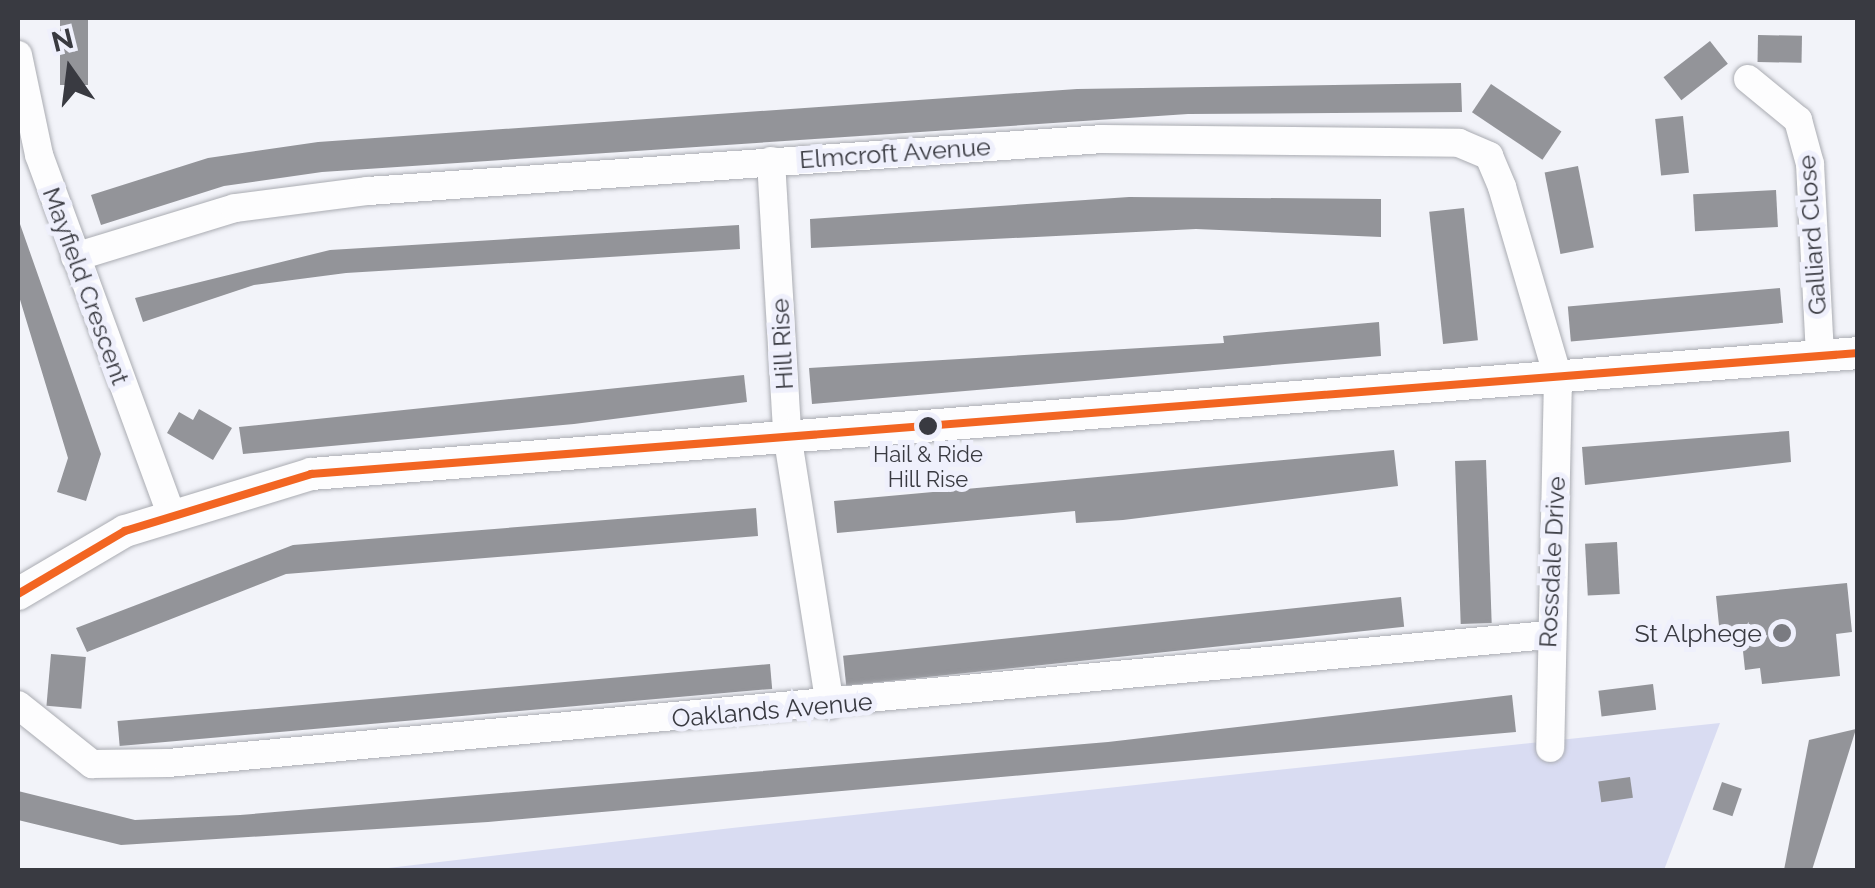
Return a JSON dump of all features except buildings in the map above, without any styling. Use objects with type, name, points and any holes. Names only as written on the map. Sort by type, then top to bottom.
[{"type":"street","name":"Mayfield Crescent","points":[[18,55],[39,155],[171,513]]},
{"type":"street","name":"Galliard Close","points":[[1748,80],[1798,120],[1810,164],[1820,356]]},
{"type":"street","name":"Elmcroft Avenue","points":[[75,257],[286,198],[1102,139],[1459,144],[1489,156],[1502,187],[1558,377]]},
{"type":"street","name":"Hill Rise","points":[[771,161],[788,434],[830,704]]},
{"type":"street","points":[[18,594],[171,513],[310,474],[1858,353]]},
{"type":"street","name":"Rossdale Drive","points":[[1550,748],[1547,635],[1558,377]]},
{"type":"street","name":"Oaklands Avenue","points":[[18,705],[92,764],[111,764],[830,704],[1547,635]]},
{"type":"shaded area","points":[[1720,723],[1664,870],[371,870],[732,828]]},
{"type":"transit line","points":[[18,594],[125,531],[311,474],[1858,353]]},
{"type":"place","name":"Hail & Ride Hill Rise","points":[[928,426]]},
{"type":"place","name":"St Alphege","points":[[1782,633]]}]
